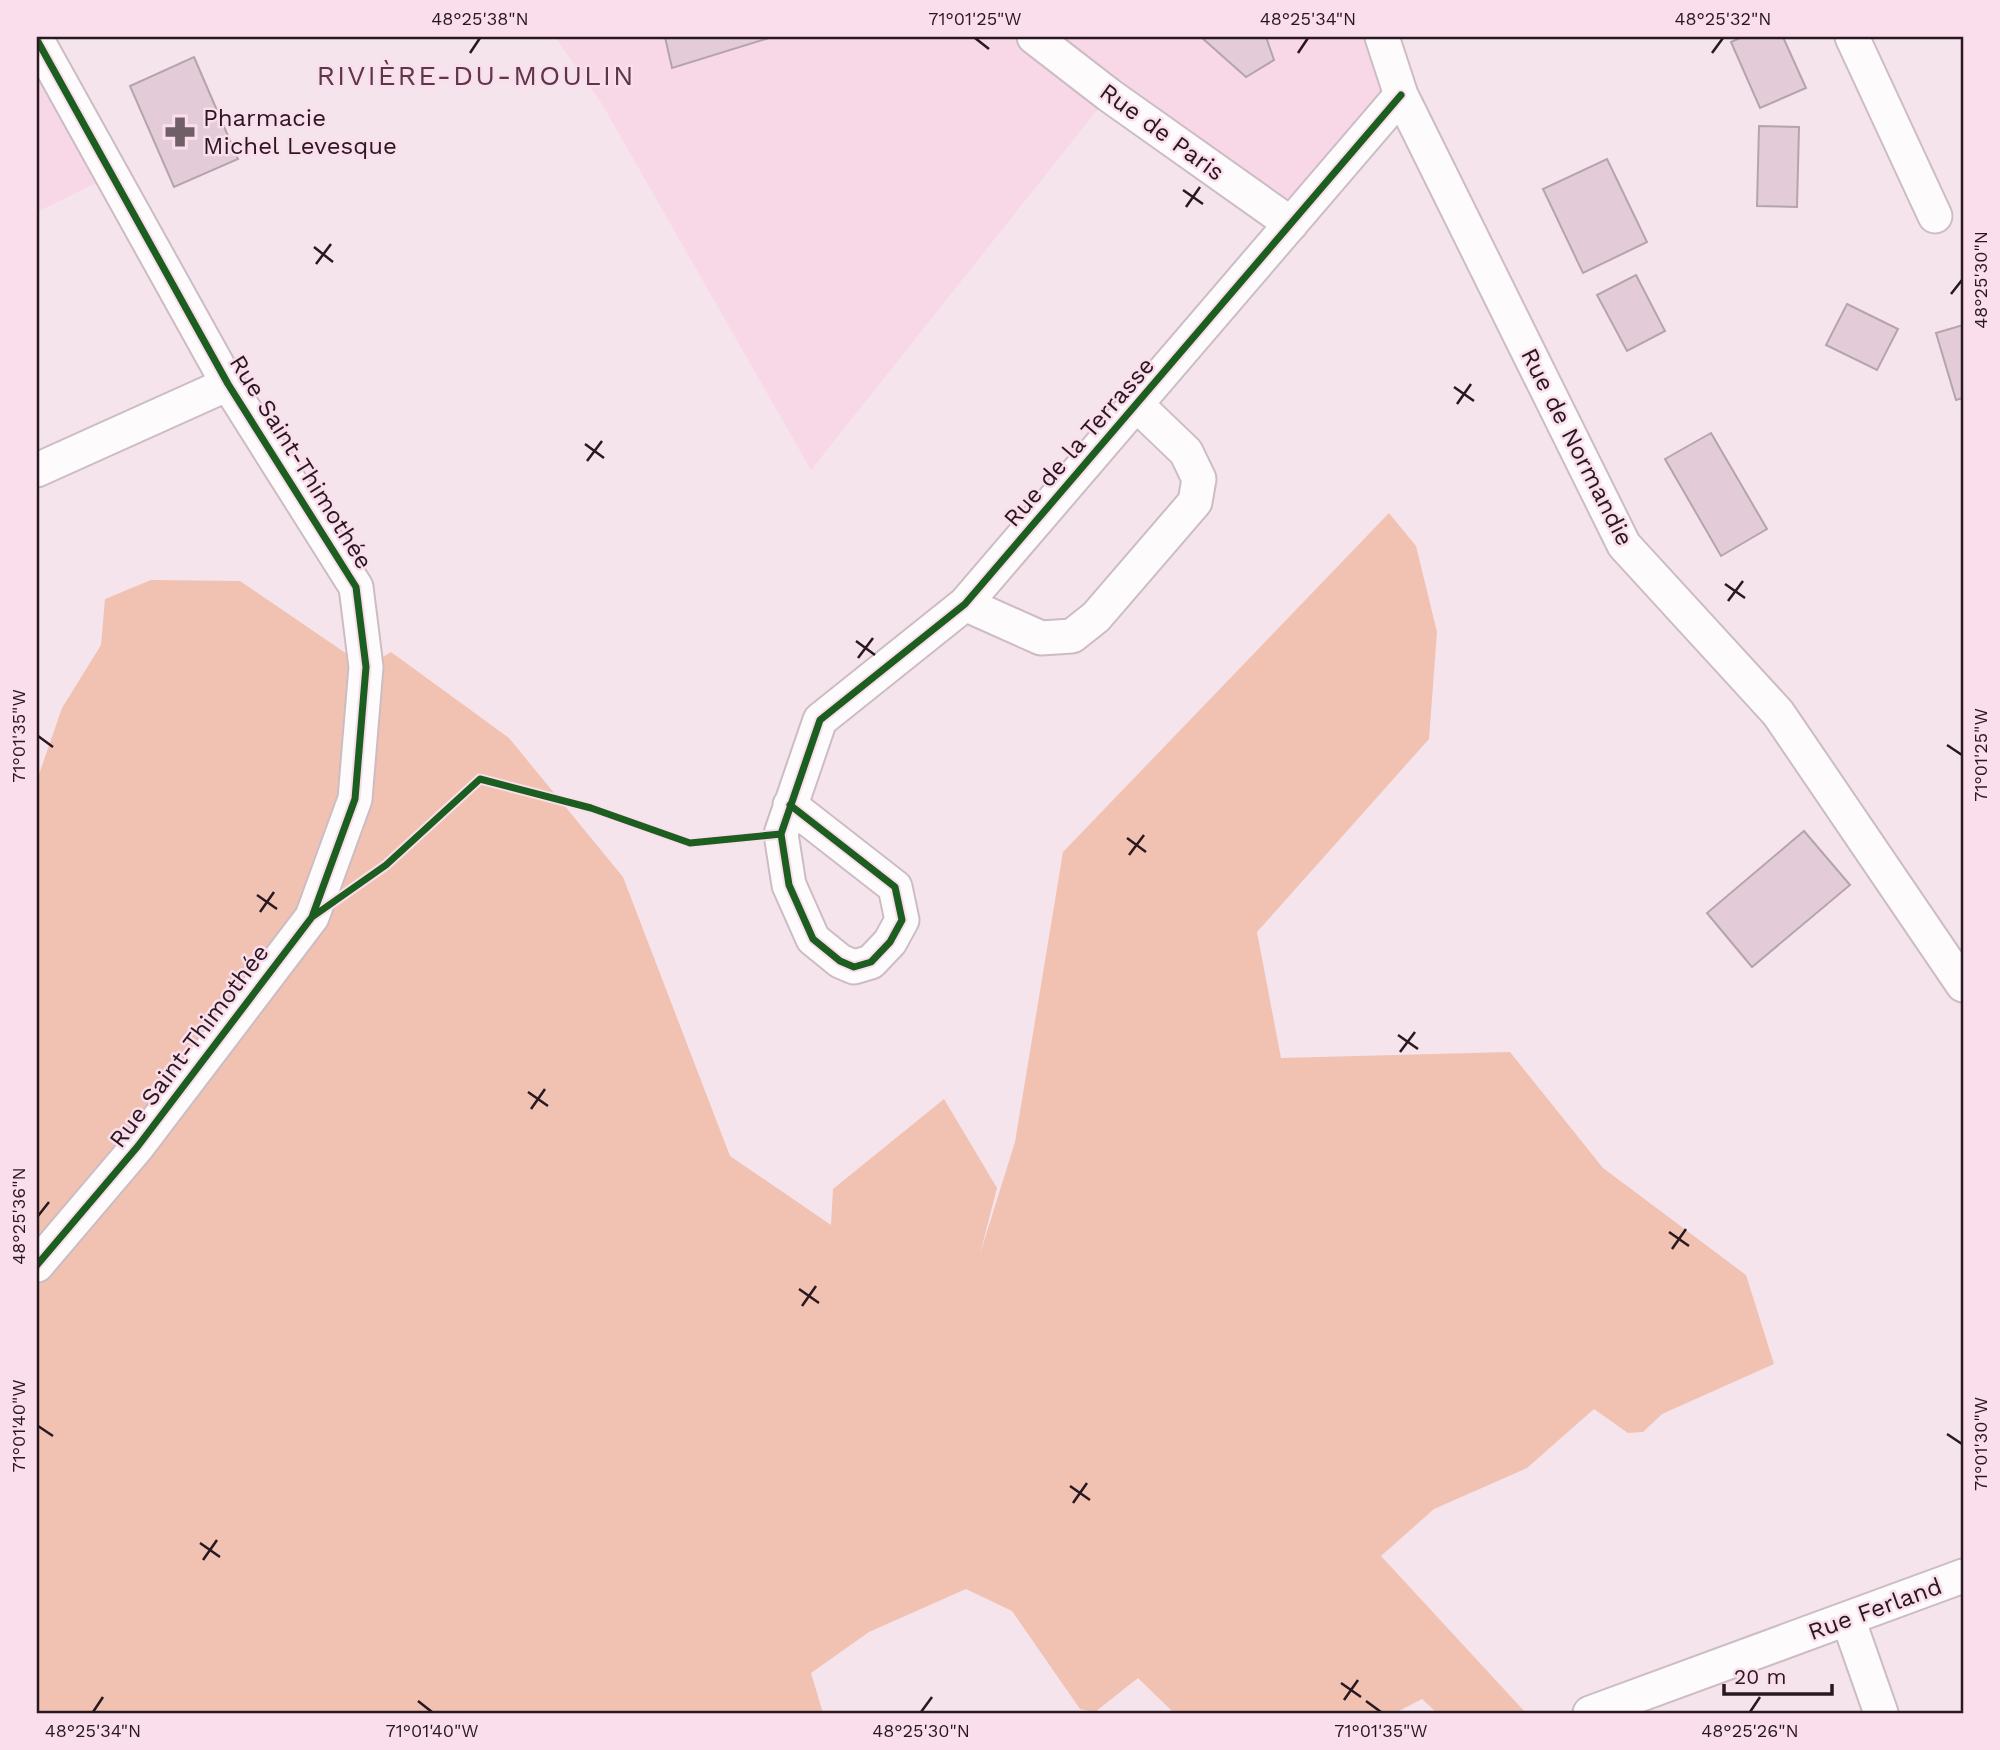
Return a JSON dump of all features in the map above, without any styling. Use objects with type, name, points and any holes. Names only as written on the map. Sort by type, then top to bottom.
[{"type":"street","name":"Rue de Paris","points":[[1034,37],[1109,95],[1291,224]]},
{"type":"street","name":"Rue de Normandie","points":[[1382,37],[1401,95],[1624,545],[1778,713],[1963,985]]},
{"type":"street","points":[[1852,37],[1935,216]]},
{"type":"street","name":"Rue Saint-Thimothée","points":[[37,40],[228,384],[356,587],[366,667],[355,799],[312,917],[138,1146],[37,1265]]},
{"type":"street","name":"Rue de la Terrasse","points":[[790,805],[895,887],[902,920],[890,942],[871,962],[854,967],[840,961],[813,939],[789,885],[781,834],[790,805],[820,720],[965,604],[1401,95]]},
{"type":"street","points":[[37,470],[228,384]]},
{"type":"street","points":[[965,604],[1041,638],[1072,636],[1096,617],[1195,502],[1199,479],[1186,452],[1136,404]]},
{"type":"street","name":"Rue Ferland","points":[[1590,1713],[1963,1576]]},
{"type":"street","points":[[1847,1619],[1881,1713]]},
{"type":"shaded area","points":[[555,37],[1382,37],[1401,95],[1291,224],[1109,95],[811,470],[602,104]]},
{"type":"shaded area","points":[[37,40],[112,175],[37,212]]},
{"type":"shaded area","points":[[1389,513],[1416,546],[1437,632],[1429,739],[1257,932],[1281,1058],[1510,1052],[1603,1168],[1746,1275],[1774,1364],[1662,1414],[1643,1432],[1628,1433],[1594,1409],[1527,1468],[1434,1509],[1381,1556],[1526,1713],[1437,1713],[1422,1699],[1395,1713],[1174,1713],[1138,1678],[1095,1712],[1080,1709],[1012,1611],[966,1589],[869,1632],[811,1673],[823,1713],[37,1713],[37,780],[62,708],[101,645],[105,599],[151,580],[240,581],[366,667],[391,652],[509,738],[623,877],[730,1156],[831,1225],[833,1189],[944,1099],[997,1188],[980,1254],[1015,1142],[1063,852]]},
{"type":"building","points":[[665,37],[772,37],[672,68]]},
{"type":"building","points":[[1201,37],[1266,37],[1274,60],[1246,77]]},
{"type":"building","points":[[1742,37],[1783,37],[1806,88],[1760,108],[1731,42]]},
{"type":"building","points":[[194,57],[238,159],[174,187],[130,86]]},
{"type":"building","points":[[1759,126],[1799,127],[1797,207],[1757,206]]},
{"type":"building","points":[[1607,159],[1647,242],[1583,273],[1543,189]]},
{"type":"building","points":[[1636,275],[1665,331],[1627,351],[1597,295]]},
{"type":"building","points":[[1847,304],[1898,329],[1877,370],[1826,345]]},
{"type":"building","points":[[1963,325],[1963,398],[1956,400],[1936,333]]},
{"type":"building","points":[[1711,433],[1767,529],[1721,556],[1665,459]]},
{"type":"building","points":[[1804,831],[1850,885],[1752,967],[1707,913]]},
{"type":"cycle path","points":[[37,40],[228,384],[356,587],[366,667],[355,799],[312,917],[138,1146],[37,1265]]},
{"type":"cycle path","points":[[790,805],[895,887],[902,920],[890,942],[871,962],[854,967],[840,961],[813,939],[789,885],[781,834],[820,720],[965,604],[1401,95]]},
{"type":"cycle path","points":[[312,917],[386,865],[480,779],[591,808],[690,843],[781,834]]},
{"type":"place","name":"Pharmacie Michel Levesque","points":[[180,132]]},
{"type":"district","name":"RIVIÈRE-DU-MOULIN","points":[[476,75]]}]
